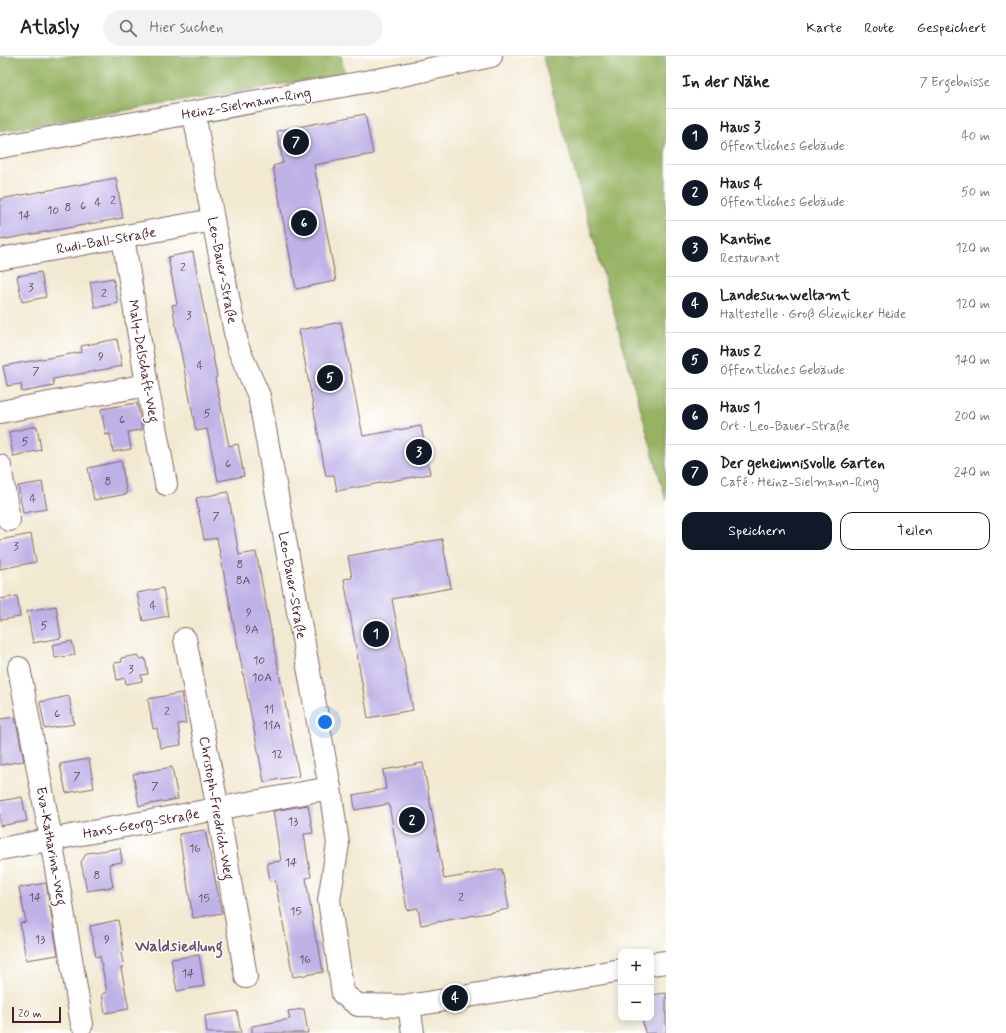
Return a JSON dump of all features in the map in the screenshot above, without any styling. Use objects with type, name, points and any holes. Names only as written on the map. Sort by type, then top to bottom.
[{"type":"street","name":"Heinz-Sielmann-Ring","points":[[0,147],[398,76],[491,56]]},
{"type":"street","name":"Leo-Bauer-Straße","points":[[194,113],[212,220],[238,348],[259,396],[330,788],[338,844],[329,900],[343,994],[358,1005],[409,1006],[618,971]]},
{"type":"street","name":"Rudi-Ball-Straße","points":[[0,259],[212,220]]},
{"type":"street","name":"Maly-Delschaft-Weg","points":[[123,236],[147,385],[166,484]]},
{"type":"street","points":[[0,412],[147,385]]},
{"type":"street","points":[[0,466],[9,520]]},
{"type":"street","name":"Christoph-Friedrich-Weg","points":[[185,639],[218,809],[246,978]]},
{"type":"street","name":"Eva-Katharina-Weg","points":[[19,668],[51,839],[82,1024]]},
{"type":"street","name":"Hans-Georg-Straße","points":[[0,849],[330,788]]},
{"type":"street","points":[[654,964],[666,962]]},
{"type":"street","points":[[409,1006],[413,1033]]},
{"type":"green space","points":[[0,56],[341,56],[345,74],[0,131]]},
{"type":"green space","points":[[543,56],[666,56],[666,501],[544,61]]},
{"type":"building","points":[[365,114],[373,154],[314,165],[336,281],[296,289],[273,166],[283,163],[277,131]]},
{"type":"building","points":[[116,178],[123,218],[0,240],[0,199]]},
{"type":"building","points":[[193,252],[217,377],[215,378],[229,446],[238,444],[244,476],[218,481],[207,429],[196,431],[172,305],[177,304],[168,257]]},
{"type":"building","points":[[41,272],[46,297],[22,302],[17,276]]},
{"type":"building","points":[[113,278],[118,303],[95,308],[90,282]]},
{"type":"building","points":[[341,322],[363,436],[421,426],[430,474],[337,491],[334,475],[326,476],[299,330]]},
{"type":"building","points":[[117,339],[122,366],[53,379],[54,386],[22,392],[21,384],[7,386],[3,366],[82,352],[81,346]]},
{"type":"building","points":[[137,403],[142,430],[128,432],[131,449],[113,452],[110,434],[106,435],[101,409]]},
{"type":"building","points":[[37,426],[41,450],[13,456],[9,432]]},
{"type":"building","points":[[121,461],[127,494],[94,500],[88,468]]},
{"type":"building","points":[[42,482],[47,509],[23,513],[18,486]]},
{"type":"building","points":[[228,492],[239,555],[256,552],[299,776],[264,782],[217,538],[204,540],[196,498]]},
{"type":"building","points":[[31,534],[36,562],[0,569],[0,540]]},
{"type":"building","points":[[442,539],[451,588],[392,599],[413,710],[368,718],[344,579],[352,578],[348,556]]},
{"type":"building","points":[[163,588],[168,616],[143,621],[137,593]]},
{"type":"building","points":[[17,596],[20,617],[0,620],[0,599]]},
{"type":"building","points":[[56,606],[61,638],[33,643],[27,611]]},
{"type":"building","points":[[72,641],[75,655],[55,658],[52,645]]},
{"type":"building","points":[[138,655],[139,659],[145,658],[148,674],[141,675],[142,681],[126,684],[125,678],[117,680],[114,663],[122,662],[121,658]]},
{"type":"building","points":[[181,693],[186,723],[178,724],[181,745],[160,748],[157,728],[153,729],[148,699]]},
{"type":"building","points":[[69,696],[74,724],[45,729],[40,702]]},
{"type":"building","points":[[15,717],[24,761],[0,765],[0,719]]},
{"type":"building","points":[[89,759],[94,788],[66,793],[60,764]]},
{"type":"building","points":[[423,763],[444,879],[502,869],[509,909],[421,925],[418,908],[407,910],[389,804],[355,810],[353,795],[386,789],[383,770]]},
{"type":"building","points":[[172,767],[178,799],[139,806],[133,774]]},
{"type":"building","points":[[22,797],[27,821],[0,826],[0,801]]},
{"type":"building","points":[[308,805],[313,833],[304,834],[311,877],[306,878],[316,942],[318,942],[323,972],[293,977],[275,880],[270,881],[267,863],[281,861],[273,811]]},
{"type":"building","points":[[205,830],[222,913],[193,918],[179,834]]},
{"type":"building","points":[[120,848],[122,862],[109,864],[113,887],[87,891],[81,862],[87,853]]},
{"type":"building","points":[[46,883],[58,955],[26,960],[20,923],[26,922],[19,888]]},
{"type":"building","points":[[118,920],[124,952],[121,953],[124,967],[121,968],[129,1009],[105,1013],[102,994],[107,993],[100,956],[96,957],[90,926]]},
{"type":"building","points":[[199,955],[204,986],[177,991],[171,959]]},
{"type":"building","points":[[666,993],[666,1033],[645,1033],[643,1021],[654,1021],[654,995]]},
{"type":"building","points":[[304,1009],[308,1033],[252,1033],[252,1026],[290,1019],[288,1011]]},
{"type":"building","points":[[237,1011],[241,1033],[207,1033],[205,1016]]},
{"type":"place","name":"Der geheimnisvolle Garten","points":[[296,142]]},
{"type":"place","name":"Haus 1","points":[[304,223]]},
{"type":"place","name":"Haus 2","points":[[330,378]]},
{"type":"place","name":"Kantine","points":[[419,452]]},
{"type":"place","name":"Haus 3","points":[[376,634]]},
{"type":"place","name":"Haus 4","points":[[412,820]]},
{"type":"place","name":"Landesumweltamt","points":[[455,998]]},
{"type":"district","name":"Waldsiedlung","points":[[179,945]]}]
